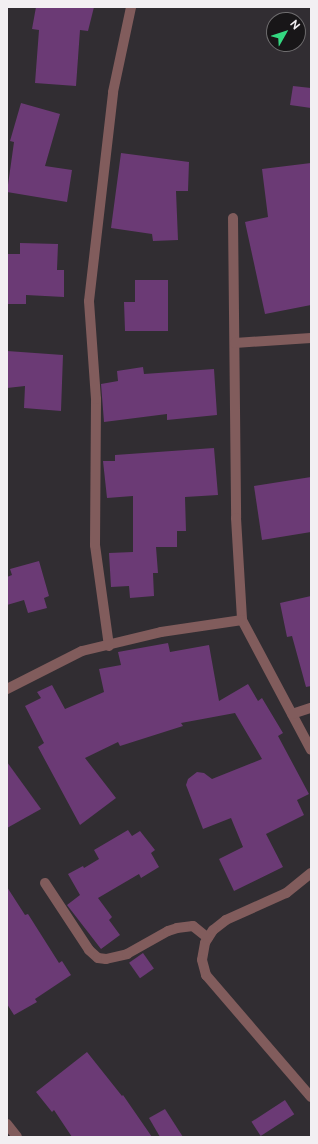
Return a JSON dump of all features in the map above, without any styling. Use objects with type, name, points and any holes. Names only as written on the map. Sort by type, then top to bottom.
[{"type":"street","points":[[109,646],[95,545],[96,399],[89,301],[113,92],[131,7]]},
{"type":"street","points":[[233,218],[236,518],[242,620],[311,750]]},
{"type":"street","points":[[235,343],[311,338]]},
{"type":"street","points":[[7,689],[82,651],[109,646],[161,632],[242,620]]},
{"type":"street","points":[[292,714],[311,708]]},
{"type":"street","points":[[311,872],[286,893],[226,920],[213,930],[208,938],[202,960],[206,975],[311,1097]]},
{"type":"street","points":[[45,883],[89,950],[98,958],[106,959],[127,954],[168,931],[177,928],[192,926],[208,938]]},
{"type":"street","points":[[7,1124],[17,1137]]},
{"type":"building","points":[[36,7],[94,7],[88,31],[80,30],[76,86],[35,83],[39,30],[32,29]]},
{"type":"building","points":[[293,86],[311,88],[311,108],[290,105]]},
{"type":"building","points":[[21,103],[60,114],[45,166],[72,170],[67,202],[7,192],[14,142],[10,141]]},
{"type":"building","points":[[121,153],[189,162],[188,191],[176,191],[178,240],[153,241],[152,234],[111,228]]},
{"type":"building","points":[[311,163],[311,305],[265,314],[245,222],[268,217],[262,169]]},
{"type":"building","points":[[20,243],[58,244],[57,270],[64,270],[64,297],[26,295],[26,304],[7,304],[7,254],[20,254]]},
{"type":"building","points":[[135,280],[168,280],[168,331],[125,331],[124,302],[135,302]]},
{"type":"building","points":[[7,351],[63,355],[61,411],[24,408],[25,386],[7,388]]},
{"type":"building","points":[[143,367],[144,374],[214,369],[217,415],[167,420],[167,414],[104,422],[101,384],[118,381],[117,371]]},
{"type":"building","points":[[214,448],[218,495],[185,497],[186,531],[177,531],[177,547],[156,547],[158,573],[153,573],[154,596],[130,598],[129,586],[111,587],[109,553],[133,552],[133,496],[107,498],[103,461],[115,461],[115,455]]},
{"type":"building","points":[[311,477],[311,532],[262,540],[254,486]]},
{"type":"building","points":[[39,561],[49,596],[44,598],[47,608],[28,613],[24,600],[7,605],[7,577],[12,575],[10,569]]},
{"type":"building","points":[[311,596],[311,686],[306,687],[292,636],[287,637],[280,603]]},
{"type":"building","points":[[168,643],[170,652],[209,645],[219,701],[248,684],[258,701],[262,698],[283,733],[278,736],[309,794],[297,800],[304,815],[266,834],[283,867],[234,891],[219,859],[243,847],[231,818],[203,829],[186,785],[188,779],[197,772],[204,773],[212,779],[262,759],[235,713],[181,723],[183,726],[120,746],[118,742],[85,758],[116,798],[80,825],[38,747],[44,743],[25,706],[41,698],[37,692],[52,685],[65,709],[104,692],[99,669],[121,665],[118,652]]},
{"type":"building","points":[[7,762],[41,809],[7,828]]},
{"type":"building","points":[[128,830],[132,836],[140,831],[155,850],[151,853],[159,867],[141,878],[139,874],[98,898],[112,917],[109,920],[120,935],[101,949],[67,905],[80,895],[68,874],[83,866],[84,868],[99,859],[94,850]]},
{"type":"building","points":[[7,887],[25,915],[28,914],[59,963],[62,961],[71,975],[35,999],[37,1002],[14,1015],[7,1004]]},
{"type":"building","points":[[143,953],[154,969],[140,978],[129,963]]},
{"type":"building","points":[[87,1052],[122,1096],[123,1095],[152,1137],[72,1137],[54,1110],[52,1112],[36,1092]]},
{"type":"building","points":[[285,1100],[294,1114],[261,1136],[251,1122]]},
{"type":"building","points":[[165,1109],[183,1137],[160,1137],[149,1118]]}]
